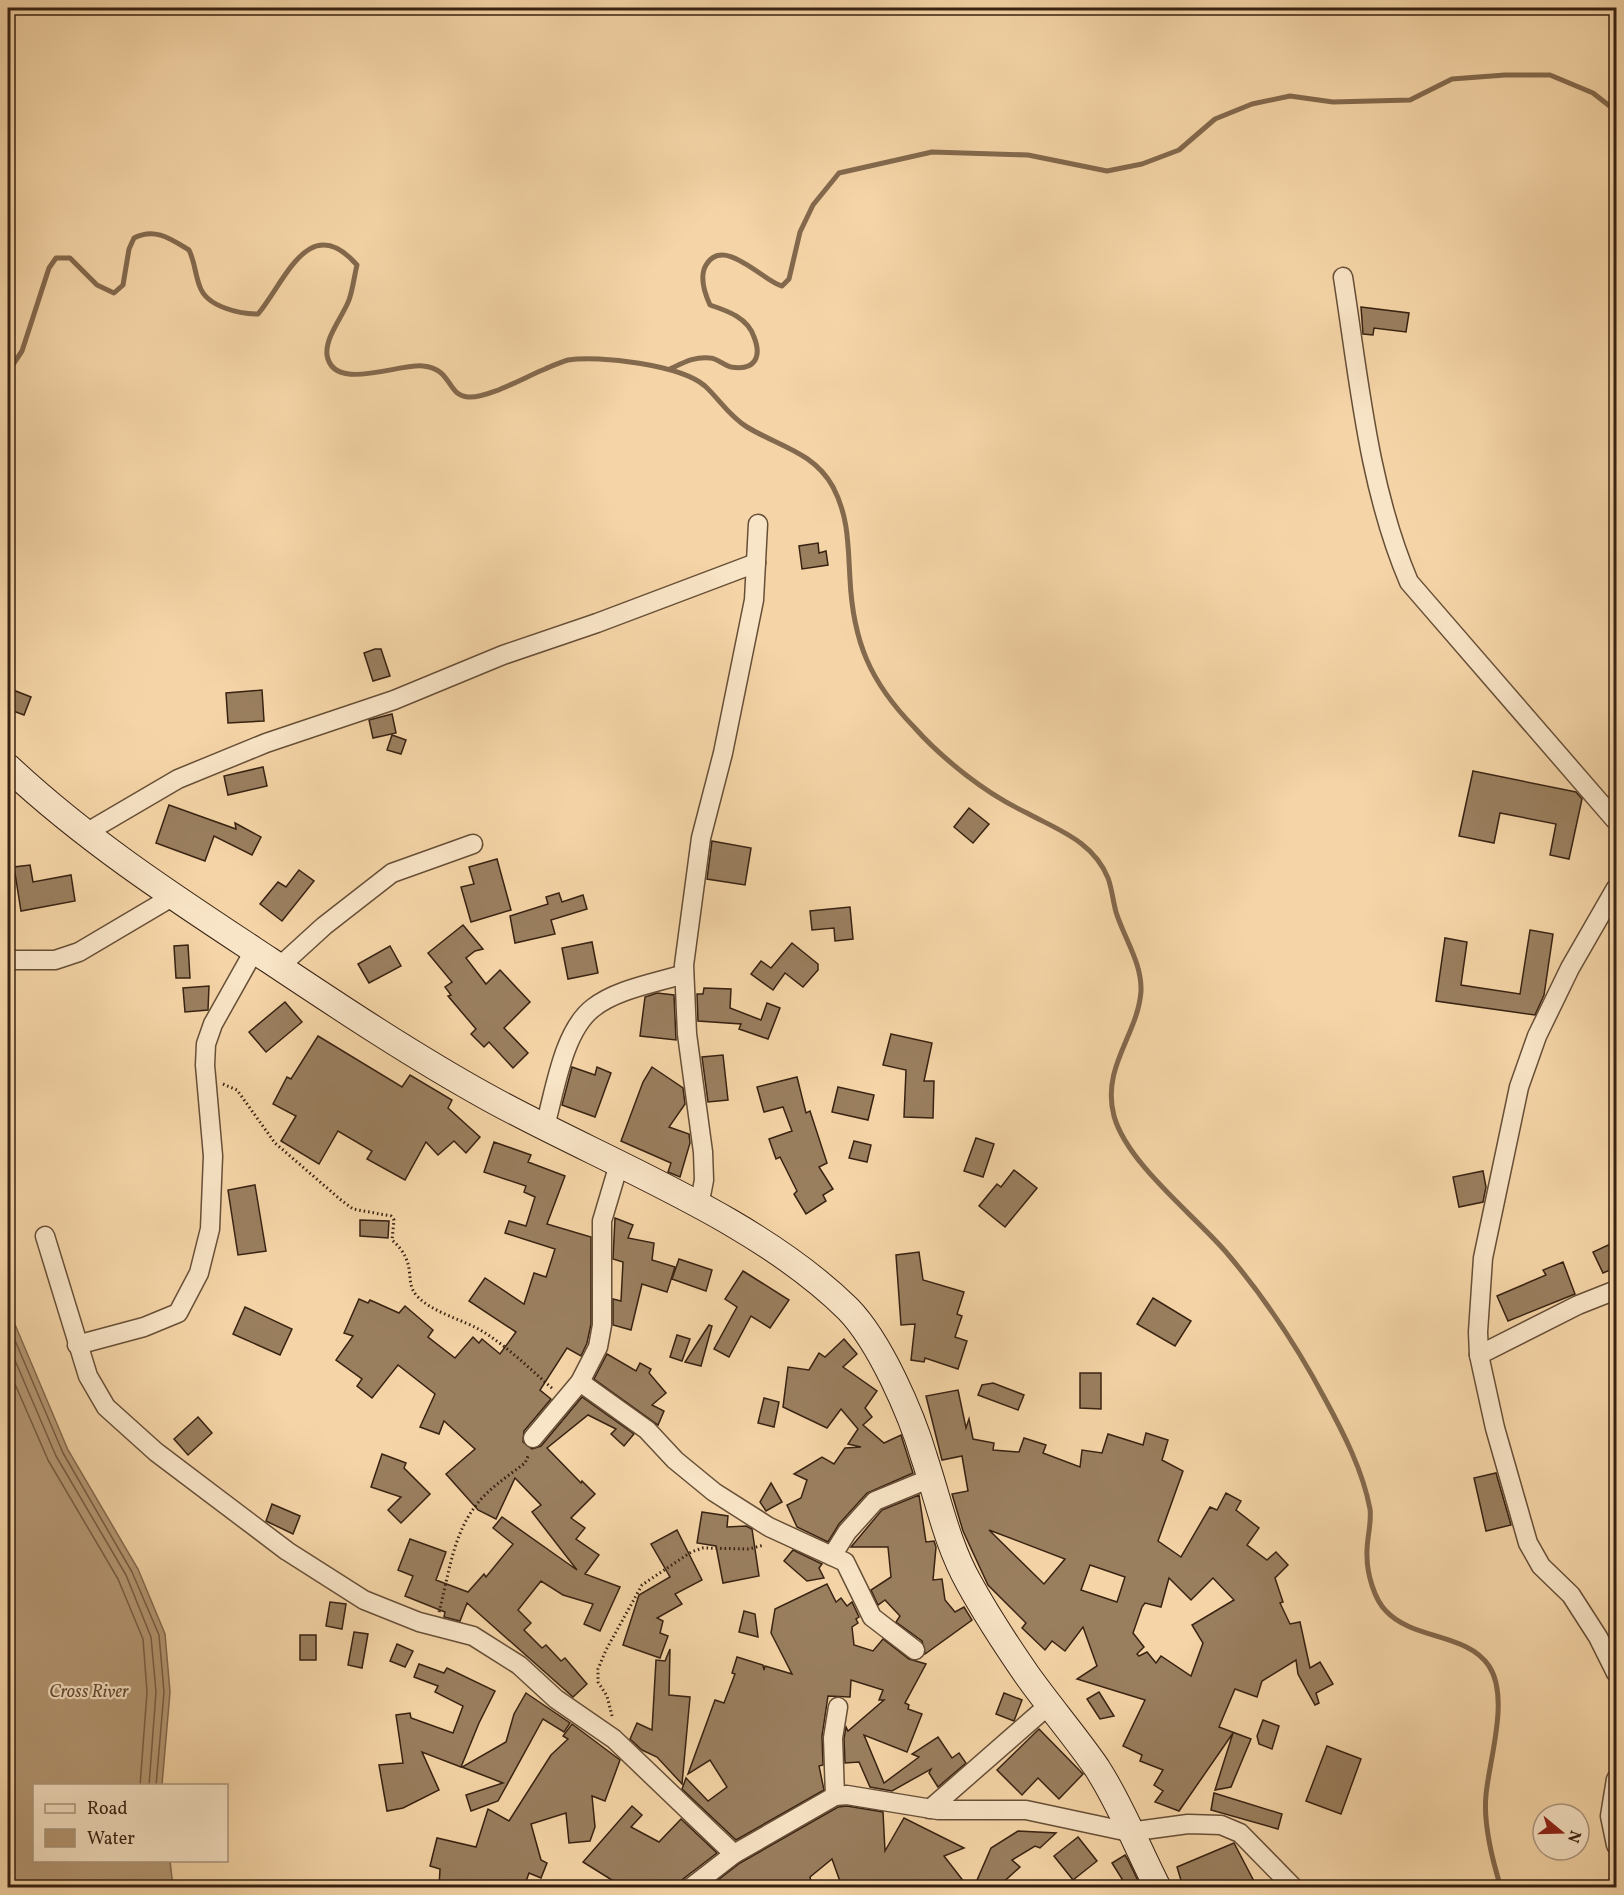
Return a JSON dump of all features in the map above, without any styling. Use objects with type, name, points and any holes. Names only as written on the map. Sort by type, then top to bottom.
[{"type":"street","points":[[1343,277],[1375,479],[1400,559],[1410,582],[1617,821]]},
{"type":"street","points":[[699,1206],[704,1180],[703,1152],[687,1034],[684,974],[701,838],[746,646],[754,600],[758,524]]},
{"type":"street","points":[[84,834],[178,779],[266,743],[394,700],[502,655],[597,623],[756,563]]},
{"type":"street","points":[[8,767],[84,834],[172,897],[254,951],[416,1055],[491,1099],[699,1206],[760,1242],[812,1278],[850,1311],[868,1335],[890,1373],[923,1452],[952,1546],[968,1581],[1027,1674],[1099,1771],[1158,1887]]},
{"type":"street","points":[[279,967],[324,926],[392,873],[473,844]]},
{"type":"street","points":[[1615,892],[1565,978],[1537,1036],[1519,1087],[1483,1258],[1479,1355],[1494,1428],[1528,1543],[1541,1566],[1571,1595],[1598,1637],[1617,1673]]},
{"type":"street","points":[[8,960],[55,960],[79,952],[172,897]]},
{"type":"street","points":[[77,1345],[144,1327],[178,1313],[188,1298],[199,1273],[210,1230],[213,1156],[206,1082],[206,1044],[213,1024],[254,951]]},
{"type":"street","points":[[545,1126],[570,1038],[579,1022],[594,1007],[620,995],[684,974]]},
{"type":"street","points":[[533,1438],[580,1382],[601,1337],[602,1221],[618,1164]]},
{"type":"street","points":[[45,1236],[88,1376],[106,1407],[156,1452],[287,1551],[355,1594],[391,1613],[473,1636],[519,1665],[582,1719],[614,1739],[734,1854]]},
{"type":"street","points":[[1479,1355],[1578,1305],[1617,1290]]},
{"type":"street","points":[[580,1382],[646,1430],[675,1460],[714,1492],[789,1537],[845,1562],[872,1617],[915,1650]]},
{"type":"street","points":[[832,1556],[847,1532],[875,1501],[931,1478]]},
{"type":"street","points":[[930,1809],[1050,1704]]},
{"type":"street","points":[[835,1796],[833,1738],[838,1707]]},
{"type":"street","points":[[1617,1779],[1610,1816],[1617,1845]]},
{"type":"street","points":[[690,1887],[734,1854],[835,1796],[847,1795],[930,1809],[1026,1810],[1129,1832],[1188,1824],[1221,1825],[1240,1833],[1294,1887]]},
{"type":"path","points":[[206,1082],[227,1084],[237,1090],[275,1143],[353,1209],[391,1216],[394,1220],[392,1240],[408,1259],[411,1287],[418,1298],[480,1330],[507,1348],[566,1400]]},
{"type":"path","points":[[435,1626],[451,1555],[459,1533],[486,1494],[525,1463],[533,1438]]},
{"type":"path","points":[[614,1739],[612,1712],[598,1682],[598,1670],[606,1650],[642,1585],[691,1552],[703,1548],[749,1549],[789,1537]]},
{"type":"water","name":"Cross River","points":[[8,1308],[68,1450],[138,1569],[165,1634],[170,1692],[162,1784],[33,1784],[33,1862],[170,1862],[173,1887],[8,1887]]},
{"type":"building","points":[[1361,307],[1409,313],[1406,332],[1374,328],[1373,335],[1363,334]]},
{"type":"building","points":[[818,543],[819,553],[826,551],[828,565],[802,569],[799,546]]},
{"type":"building","points":[[381,649],[390,676],[373,681],[364,653]]},
{"type":"building","points":[[8,688],[31,697],[24,715],[8,709]]},
{"type":"building","points":[[262,690],[264,721],[228,723],[226,693]]},
{"type":"building","points":[[392,714],[396,733],[373,738],[369,720]]},
{"type":"building","points":[[392,735],[406,740],[401,754],[387,750]]},
{"type":"building","points":[[263,767],[267,786],[228,795],[224,776]]},
{"type":"building","points":[[1473,771],[1576,792],[1582,799],[1569,859],[1550,855],[1556,824],[1500,813],[1494,843],[1459,836]]},
{"type":"building","points":[[169,805],[236,829],[235,823],[261,837],[252,855],[214,836],[205,861],[156,843]]},
{"type":"building","points":[[969,808],[989,824],[973,843],[954,827]]},
{"type":"building","points":[[712,841],[751,848],[745,885],[707,879]]},
{"type":"building","points":[[497,859],[511,910],[471,922],[461,887],[474,884],[469,867]]},
{"type":"building","points":[[30,865],[33,882],[71,875],[75,901],[21,911],[14,867]]},
{"type":"building","points":[[299,870],[314,881],[282,921],[260,904],[278,882],[286,887]]},
{"type":"building","points":[[559,893],[562,902],[583,895],[587,909],[551,920],[555,934],[515,943],[510,916],[548,904],[546,897]]},
{"type":"building","points":[[850,907],[853,939],[835,941],[834,928],[812,930],[810,911]]},
{"type":"building","points":[[463,925],[483,949],[475,951],[466,958],[486,984],[500,970],[530,1002],[504,1028],[528,1053],[513,1068],[489,1042],[484,1047],[471,1034],[476,1029],[448,996],[451,995],[445,987],[452,982],[428,953]]},
{"type":"building","points":[[1530,930],[1553,934],[1544,995],[1535,1015],[1436,1001],[1445,938],[1467,942],[1461,985],[1520,994]]},
{"type":"building","points":[[592,942],[598,973],[568,979],[562,948]]},
{"type":"building","points":[[792,943],[818,964],[818,970],[803,987],[785,973],[773,990],[751,974],[761,961],[771,968]]},
{"type":"building","points":[[188,945],[190,978],[176,978],[174,946]]},
{"type":"building","points":[[390,946],[401,966],[369,983],[358,964]]},
{"type":"building","points":[[209,986],[208,1010],[185,1012],[183,988]]},
{"type":"building","points":[[704,988],[731,989],[730,1008],[761,1020],[767,1003],[780,1008],[768,1039],[739,1029],[741,1024],[698,1021],[697,994],[703,994]]},
{"type":"building","points":[[657,993],[674,995],[676,1040],[640,1036],[645,997]]},
{"type":"building","points":[[285,1002],[302,1022],[266,1052],[249,1032]]},
{"type":"building","points":[[891,1034],[932,1043],[924,1081],[934,1081],[933,1118],[904,1117],[906,1070],[883,1065]]},
{"type":"building","points":[[318,1036],[402,1087],[410,1075],[452,1100],[448,1108],[480,1137],[466,1153],[454,1141],[438,1155],[426,1142],[405,1180],[367,1159],[372,1151],[338,1131],[319,1164],[281,1141],[296,1116],[273,1104],[287,1077],[291,1079]]},
{"type":"building","points":[[723,1055],[728,1100],[708,1102],[702,1057]]},
{"type":"building","points":[[572,1067],[595,1075],[597,1067],[611,1073],[595,1117],[562,1105]]},
{"type":"building","points":[[652,1067],[683,1088],[685,1104],[669,1127],[689,1134],[690,1143],[680,1177],[668,1172],[671,1163],[621,1141],[643,1082]]},
{"type":"building","points":[[797,1077],[806,1113],[810,1111],[827,1163],[819,1167],[833,1189],[823,1195],[826,1201],[806,1214],[794,1194],[797,1191],[780,1157],[776,1159],[769,1139],[792,1131],[783,1107],[764,1112],[757,1087]]},
{"type":"building","points":[[838,1087],[874,1095],[868,1120],[832,1112]]},
{"type":"building","points":[[976,1138],[994,1144],[983,1177],[964,1171]]},
{"type":"building","points":[[854,1141],[871,1145],[867,1162],[849,1158]]},
{"type":"building","points":[[494,1142],[531,1155],[528,1162],[565,1176],[547,1224],[591,1237],[591,1324],[587,1343],[581,1356],[567,1348],[540,1390],[551,1399],[524,1431],[523,1442],[532,1449],[541,1446],[582,1397],[634,1434],[624,1446],[611,1434],[616,1429],[588,1415],[547,1448],[595,1494],[571,1518],[585,1528],[576,1539],[599,1555],[585,1574],[620,1587],[600,1631],[584,1624],[593,1604],[563,1595],[541,1581],[518,1610],[531,1623],[524,1630],[542,1648],[546,1645],[561,1661],[565,1658],[587,1684],[573,1697],[467,1603],[460,1621],[444,1617],[445,1612],[405,1596],[413,1576],[398,1570],[410,1539],[446,1552],[436,1580],[468,1592],[484,1574],[486,1577],[513,1544],[493,1528],[502,1517],[577,1570],[532,1512],[541,1505],[515,1478],[496,1519],[478,1510],[446,1474],[475,1449],[444,1421],[439,1434],[420,1427],[435,1394],[398,1365],[372,1398],[357,1386],[362,1379],[336,1360],[353,1336],[344,1333],[359,1299],[368,1303],[370,1300],[399,1313],[405,1306],[433,1330],[428,1337],[455,1358],[473,1337],[479,1343],[482,1339],[500,1354],[516,1332],[469,1301],[485,1278],[524,1304],[534,1273],[546,1277],[555,1249],[505,1233],[509,1221],[526,1226],[535,1197],[524,1192],[526,1186],[484,1172]]},
{"type":"building","points":[[1014,1170],[1037,1188],[1005,1227],[979,1206],[997,1184],[1001,1187]]},
{"type":"building","points":[[1483,1171],[1486,1187],[1483,1202],[1459,1207],[1453,1177]]},
{"type":"building","points":[[255,1185],[266,1251],[238,1255],[228,1190]]},
{"type":"building","points":[[615,1218],[633,1225],[628,1238],[654,1243],[652,1260],[675,1267],[667,1292],[642,1284],[631,1330],[613,1325],[613,1299],[621,1301],[623,1262],[613,1259]]},
{"type":"building","points":[[360,1220],[389,1221],[388,1238],[360,1236]]},
{"type":"building","points":[[1617,1241],[1617,1267],[1603,1273],[1593,1252]]},
{"type":"building","points":[[919,1252],[923,1280],[964,1292],[957,1314],[962,1316],[955,1337],[967,1341],[958,1369],[925,1358],[924,1362],[911,1360],[915,1324],[901,1325],[896,1255]]},
{"type":"building","points":[[679,1259],[712,1270],[706,1291],[672,1279]]},
{"type":"building","points":[[1563,1262],[1575,1294],[1508,1321],[1497,1296],[1546,1275],[1543,1270]]},
{"type":"building","points":[[743,1271],[789,1300],[770,1328],[751,1316],[729,1357],[714,1349],[737,1307],[725,1299]]},
{"type":"building","points":[[1153,1298],[1191,1321],[1175,1346],[1137,1324]]},
{"type":"building","points":[[245,1307],[292,1329],[280,1355],[233,1334]]},
{"type":"building","points":[[709,1325],[712,1326],[701,1366],[685,1362]]},
{"type":"building","points":[[677,1335],[690,1339],[682,1361],[670,1357]]},
{"type":"building","points":[[844,1339],[857,1354],[843,1367],[877,1391],[865,1408],[872,1417],[863,1425],[884,1443],[901,1435],[913,1473],[867,1493],[839,1524],[828,1542],[797,1527],[787,1505],[801,1498],[807,1480],[794,1474],[822,1457],[834,1464],[845,1448],[861,1447],[848,1444],[858,1429],[841,1409],[827,1428],[783,1407],[788,1367],[809,1370],[819,1353],[825,1357]]},
{"type":"building","points":[[607,1354],[636,1371],[640,1363],[651,1369],[649,1373],[666,1393],[652,1405],[664,1411],[658,1425],[594,1379]]},
{"type":"building","points":[[1080,1373],[1101,1373],[1101,1409],[1080,1408]]},
{"type":"building","points":[[993,1383],[1024,1395],[1018,1410],[978,1395],[982,1385]]},
{"type":"building","points":[[958,1390],[966,1428],[969,1419],[973,1439],[994,1443],[993,1450],[1019,1452],[1024,1438],[1046,1445],[1043,1453],[1080,1467],[1082,1450],[1102,1453],[1108,1434],[1143,1445],[1146,1433],[1168,1440],[1162,1460],[1183,1471],[1158,1541],[1181,1557],[1210,1507],[1217,1510],[1226,1493],[1241,1501],[1236,1510],[1259,1528],[1247,1545],[1267,1560],[1276,1552],[1288,1565],[1275,1578],[1283,1602],[1280,1603],[1290,1624],[1300,1622],[1310,1668],[1320,1662],[1333,1684],[1316,1693],[1319,1703],[1315,1705],[1298,1674],[1296,1660],[1262,1681],[1257,1697],[1235,1689],[1219,1727],[1251,1739],[1231,1787],[1215,1790],[1233,1733],[1179,1811],[1155,1802],[1163,1791],[1154,1785],[1163,1770],[1140,1761],[1142,1755],[1123,1746],[1145,1700],[1077,1679],[1097,1666],[1083,1627],[1065,1651],[1052,1641],[1045,1650],[1022,1628],[1026,1623],[988,1585],[963,1531],[952,1494],[968,1491],[962,1456],[942,1460],[926,1396]],"holes":[[[989,1530],[1065,1559],[1044,1584]],[[1090,1565],[1125,1577],[1117,1602],[1081,1590]],[[1169,1578],[1191,1600],[1213,1578],[1234,1600],[1192,1625],[1203,1643],[1191,1676],[1161,1656],[1156,1663],[1147,1652],[1139,1656],[1137,1654],[1144,1647],[1133,1633],[1142,1607],[1145,1603],[1161,1607]]]},
{"type":"building","points":[[764,1398],[779,1402],[774,1427],[758,1423]]},
{"type":"building","points":[[198,1417],[212,1433],[188,1455],[174,1439]]},
{"type":"building","points":[[382,1454],[406,1463],[404,1468],[430,1494],[401,1523],[388,1510],[401,1497],[371,1487]]},
{"type":"building","points":[[1496,1473],[1511,1525],[1486,1531],[1474,1478]]},
{"type":"building","points":[[771,1483],[782,1502],[766,1511],[760,1502]]},
{"type":"building","points":[[919,1495],[926,1542],[934,1541],[936,1547],[933,1580],[942,1579],[945,1600],[955,1612],[964,1607],[972,1620],[925,1654],[922,1641],[896,1622],[900,1616],[885,1600],[878,1605],[871,1590],[891,1577],[888,1547],[851,1547],[882,1510]]},
{"type":"building","points":[[272,1504],[300,1516],[293,1534],[266,1521]]},
{"type":"building","points":[[702,1512],[728,1516],[727,1527],[746,1526],[752,1529],[759,1576],[723,1583],[716,1546],[697,1543]]},
{"type":"building","points":[[677,1530],[702,1580],[675,1594],[682,1604],[657,1618],[663,1621],[660,1633],[668,1636],[660,1658],[623,1645],[639,1595],[670,1577],[651,1544]]},
{"type":"building","points":[[793,1550],[822,1564],[819,1568],[824,1578],[807,1581],[784,1561]]},
{"type":"building","points":[[827,1584],[836,1602],[841,1598],[847,1606],[852,1602],[859,1617],[856,1619],[858,1623],[852,1627],[854,1645],[873,1651],[883,1639],[909,1659],[926,1664],[905,1703],[909,1705],[908,1709],[922,1714],[907,1752],[864,1735],[884,1783],[919,1757],[912,1754],[938,1737],[952,1758],[959,1753],[966,1763],[938,1787],[929,1773],[931,1769],[892,1791],[870,1787],[859,1762],[845,1763],[844,1739],[846,1727],[848,1731],[884,1700],[879,1700],[883,1690],[851,1680],[850,1697],[828,1696],[822,1736],[823,1765],[819,1766],[824,1790],[736,1840],[682,1789],[686,1778],[708,1801],[727,1787],[710,1760],[688,1774],[715,1700],[724,1703],[735,1674],[732,1673],[737,1657],[763,1665],[764,1670],[765,1666],[792,1674],[771,1633],[775,1609]]},
{"type":"building","points":[[330,1602],[346,1604],[342,1629],[326,1626]]},
{"type":"building","points":[[744,1611],[755,1614],[758,1637],[739,1632]]},
{"type":"building","points":[[354,1632],[368,1634],[362,1668],[348,1665]]},
{"type":"building","points":[[300,1635],[316,1635],[316,1660],[300,1660]]},
{"type":"building","points":[[397,1644],[413,1651],[405,1667],[390,1661]]},
{"type":"building","points":[[670,1649],[669,1695],[690,1697],[682,1784],[657,1757],[642,1750],[630,1739],[637,1723],[652,1730],[656,1660],[665,1661]]},
{"type":"building","points":[[419,1664],[444,1673],[447,1668],[495,1691],[461,1767],[422,1752],[439,1790],[403,1808],[387,1811],[379,1765],[403,1763],[396,1715],[410,1713],[411,1718],[453,1733],[463,1706],[435,1692],[438,1686],[414,1677]]},
{"type":"building","points":[[1099,1692],[1114,1716],[1100,1719],[1087,1699]]},
{"type":"building","points":[[526,1693],[570,1723],[564,1732],[543,1719],[498,1801],[471,1811],[466,1795],[503,1783],[462,1767],[506,1742],[514,1714]]},
{"type":"building","points":[[1004,1693],[1022,1700],[1014,1721],[996,1714]]},
{"type":"building","points":[[1263,1720],[1279,1726],[1272,1749],[1259,1744],[1257,1736]]},
{"type":"building","points":[[572,1724],[620,1760],[605,1801],[592,1796],[595,1827],[590,1841],[569,1843],[566,1813],[531,1824],[541,1860],[547,1863],[541,1878],[529,1873],[524,1887],[439,1887],[440,1869],[430,1866],[437,1838],[476,1847],[488,1809],[509,1821],[551,1755],[568,1739],[563,1736]]},
{"type":"building","points":[[1039,1729],[1083,1774],[1059,1799],[1038,1778],[1022,1795],[997,1770]]},
{"type":"building","points":[[1327,1746],[1361,1759],[1341,1814],[1306,1801]]},
{"type":"building","points":[[1214,1793],[1282,1814],[1278,1829],[1211,1810]]},
{"type":"building","points":[[632,1806],[642,1815],[631,1827],[659,1842],[681,1819],[717,1853],[683,1879],[679,1887],[623,1887],[583,1862]]},
{"type":"building","points":[[847,1806],[883,1812],[885,1851],[904,1818],[964,1848],[944,1856],[968,1887],[842,1887],[832,1859],[810,1877],[812,1887],[709,1887],[740,1863],[838,1807]]},
{"type":"building","points":[[1018,1831],[1056,1833],[1040,1848],[1035,1846],[1012,1860],[1020,1867],[998,1887],[974,1887],[991,1848]]},
{"type":"building","points":[[1078,1837],[1097,1861],[1073,1880],[1054,1856]]},
{"type":"building","points":[[1234,1843],[1257,1887],[1183,1887],[1177,1867]]},
{"type":"building","points":[[1125,1855],[1141,1887],[1127,1887],[1112,1863]]},
{"type":"waterway","points":[[670,369],[699,358],[713,358],[731,367],[751,365],[757,356],[751,330],[742,320],[710,305],[703,280],[706,265],[714,257],[723,255],[733,257],[782,286],[789,279],[800,232],[813,205],[839,173],[932,152],[1028,155],[1107,171],[1142,164],[1179,150],[1215,119],[1252,104],[1290,96],[1333,102],[1410,100],[1452,79],[1505,75],[1550,75],[1593,93],[1616,111]]},
{"type":"waterway","points":[[8,372],[22,351],[49,268],[56,258],[70,258],[97,285],[114,293],[123,285],[129,249],[134,238],[156,234],[189,250],[200,287],[209,300],[234,311],[258,314],[300,257],[312,248],[325,245],[340,250],[357,265],[352,292],[327,348],[327,355],[332,366],[341,372],[368,374],[423,366],[440,372],[461,395],[476,397],[496,391],[568,360],[619,360],[659,367],[678,372],[705,386],[741,423],[806,458],[825,475],[838,498],[847,532],[852,601],[860,641],[875,677],[886,694],[932,746],[952,764],[995,795],[1074,838],[1093,855],[1108,878],[1119,922],[1132,951],[1141,981],[1134,1022],[1112,1082],[1111,1098],[1114,1116],[1121,1134],[1146,1170],[1226,1252],[1254,1287],[1292,1341],[1314,1379],[1339,1425],[1363,1480],[1370,1509],[1367,1563],[1378,1600],[1397,1620],[1467,1648],[1479,1655],[1489,1666],[1495,1679],[1498,1712],[1485,1806],[1487,1830],[1501,1888]]}]
